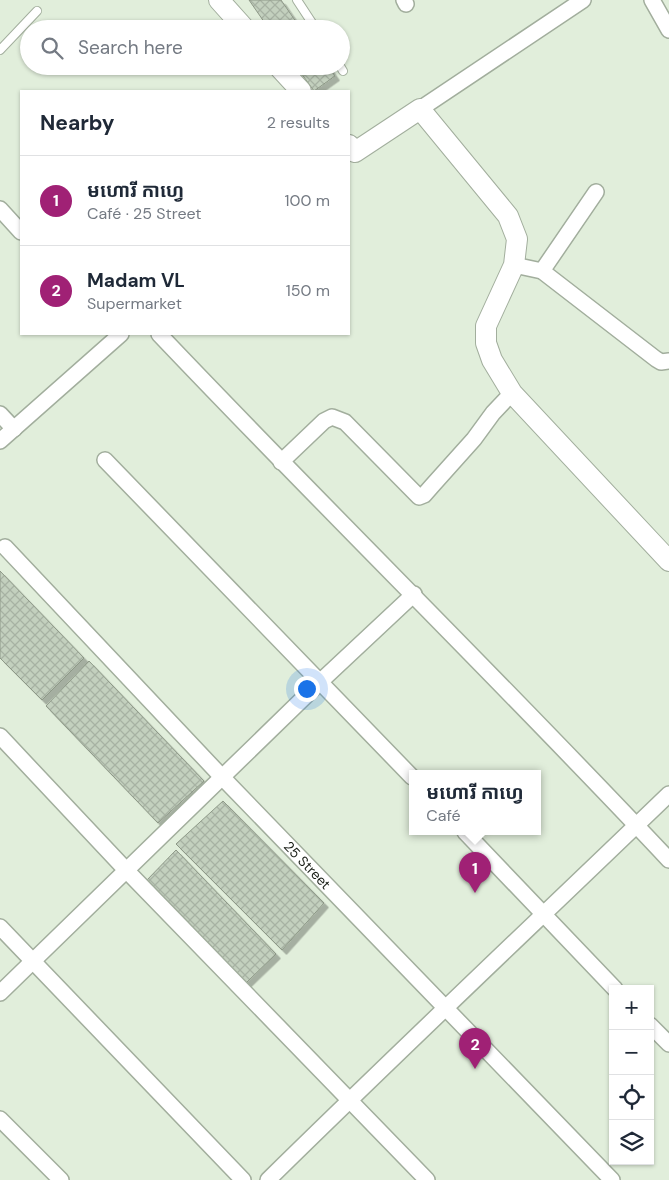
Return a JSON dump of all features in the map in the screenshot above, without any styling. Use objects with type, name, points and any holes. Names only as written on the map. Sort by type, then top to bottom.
[{"type":"street","points":[[219,0],[237,20]]},
{"type":"street","points":[[351,151],[420,109],[583,0]]},
{"type":"street","points":[[652,0],[669,30]]},
{"type":"street","points":[[286,75],[300,90]]},
{"type":"street","points":[[420,109],[508,216],[517,239],[514,264],[486,326],[486,343],[492,360],[512,392],[669,561]]},
{"type":"street","points":[[542,271],[596,192]]},
{"type":"street","points":[[0,209],[20,231]]},
{"type":"street","points":[[514,264],[542,271],[656,359],[662,362],[669,361]]},
{"type":"street","points":[[0,441],[118,335]]},
{"type":"street","points":[[160,335],[281,462],[414,594],[669,860]]},
{"type":"street","points":[[281,462],[324,420],[332,417],[345,422],[419,497],[432,487],[512,392]]},
{"type":"street","points":[[0,414],[14,429]]},
{"type":"street","points":[[105,460],[409,774]]},
{"type":"street","name":"25 Street","points":[[5,548],[222,777],[612,1180]]},
{"type":"street","points":[[0,993],[321,681],[414,594]]},
{"type":"street","points":[[0,736],[126,870],[427,1180]]},
{"type":"street","points":[[268,1180],[445,1007],[544,915],[669,794]]},
{"type":"street","points":[[468,835],[611,985]]},
{"type":"street","points":[[0,927],[244,1180]]},
{"type":"street","points":[[654,1029],[669,1044]]},
{"type":"street","points":[[0,1118],[61,1180]]},
{"type":"lane","points":[[297,0],[310,20]]},
{"type":"lane","points":[[28,20],[37,11]]},
{"type":"lane","points":[[0,50],[20,29]]},
{"type":"building","points":[[249,0],[281,0],[295,20],[263,20]]},
{"type":"building","points":[[302,75],[335,76],[315,90],[313,90]]},
{"type":"building","points":[[0,571],[84,658],[42,700],[0,658]]},
{"type":"building","points":[[89,661],[204,781],[158,823],[46,706]]},
{"type":"building","points":[[223,801],[324,903],[282,950],[176,844]]},
{"type":"building","points":[[176,850],[276,954],[246,983],[146,881]]},
{"type":"place","name":"មហោរី កាហ្វេ","points":[[475,893]]},
{"type":"place","name":"Madam VL","points":[[475,1069]]}]
